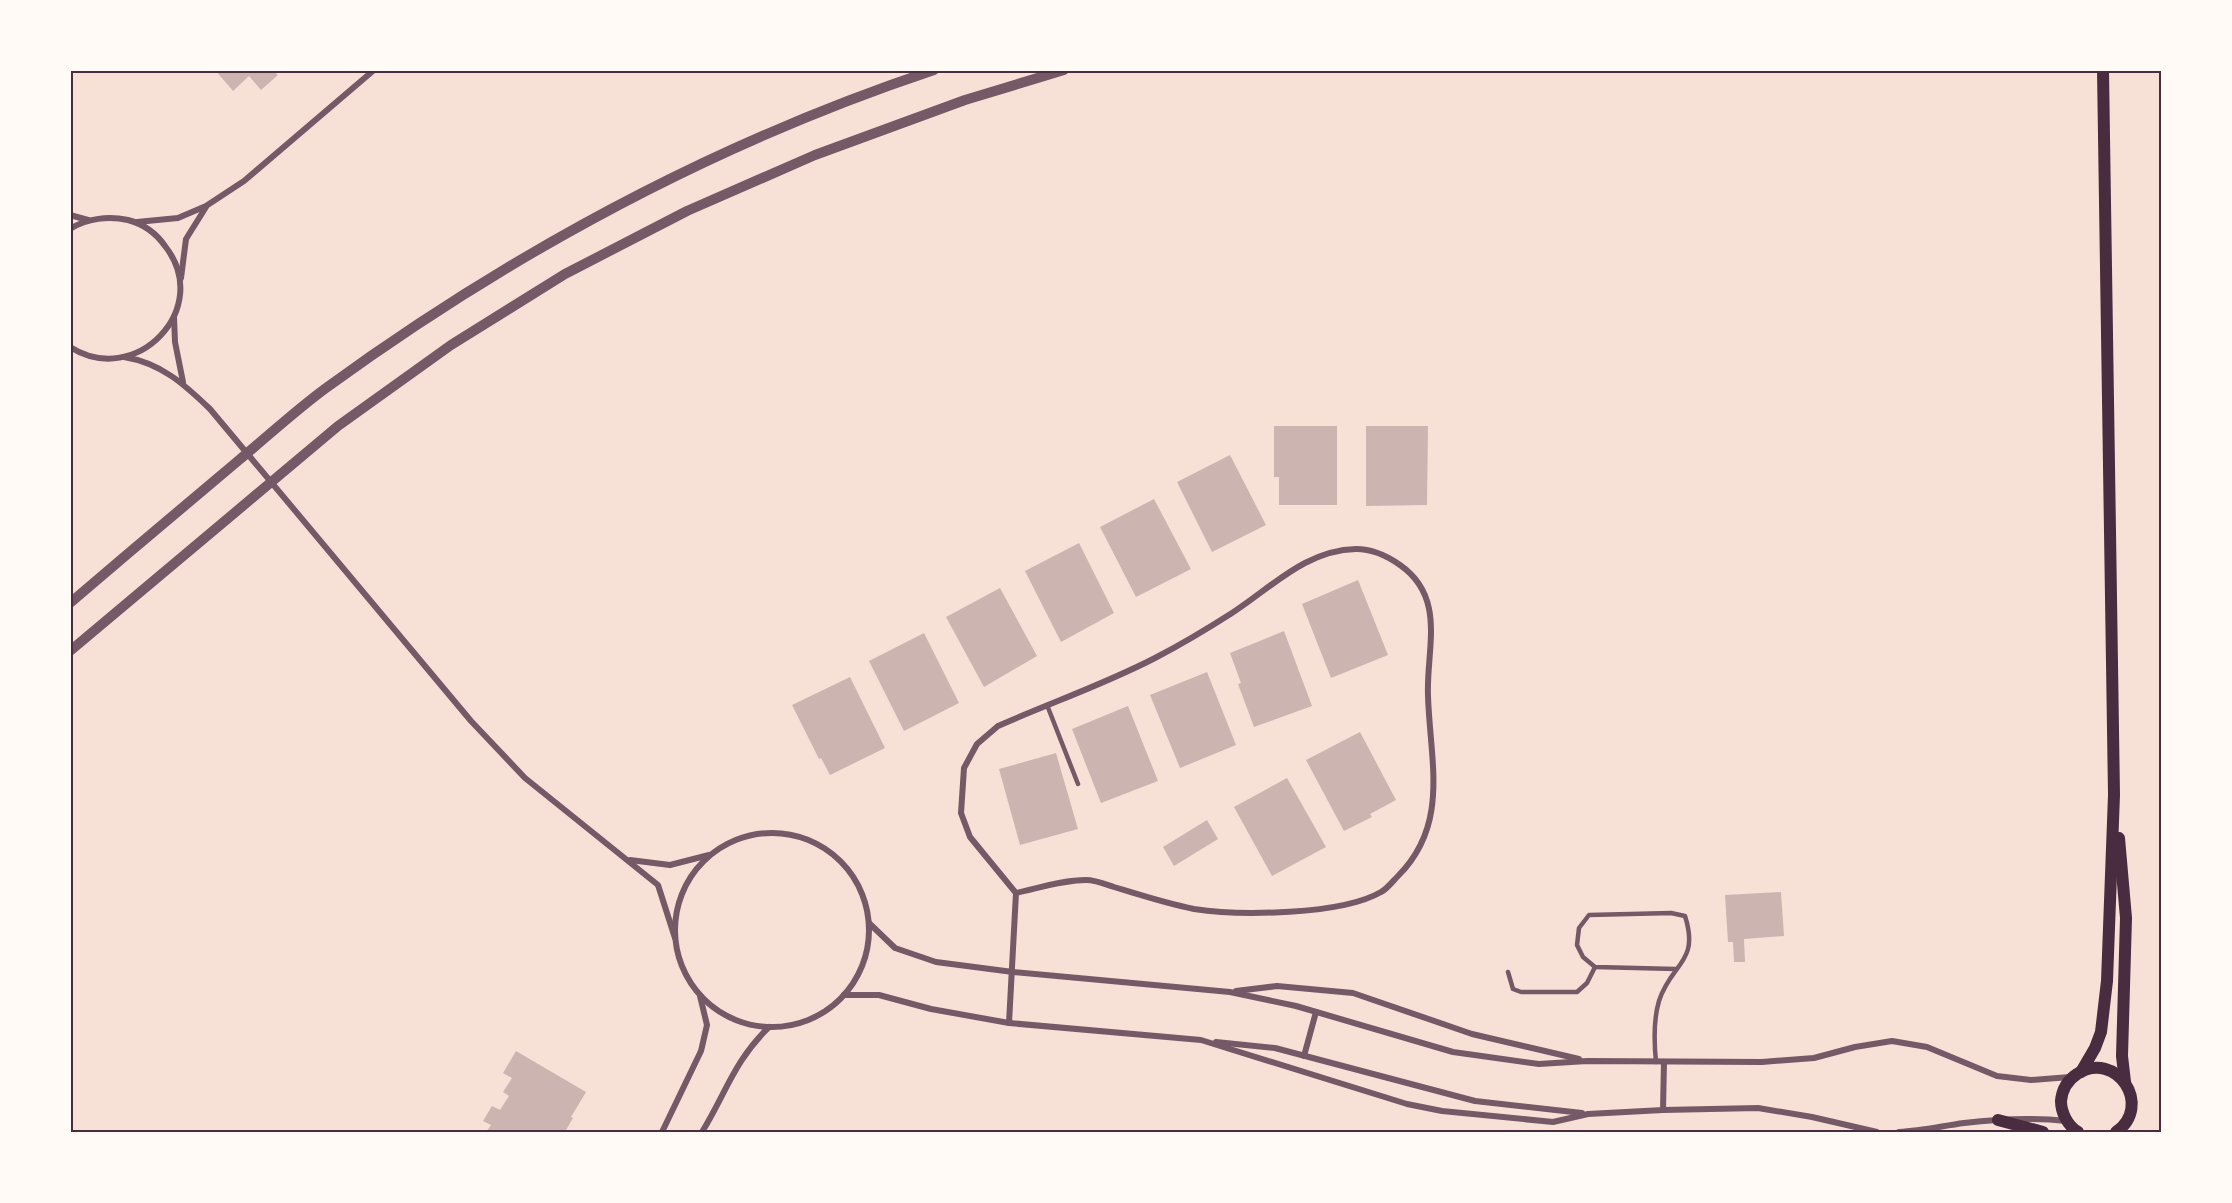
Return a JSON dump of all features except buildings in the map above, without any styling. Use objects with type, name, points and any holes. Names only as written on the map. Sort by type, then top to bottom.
[{"type":"main road","points":[[2073,1129],[2061,1101],[2067,1084],[2095,1048],[2101,1032],[2108,981],[2114,795],[2103,70]]},
{"type":"main road","points":[[2114,795],[2126,918],[2122,1056],[2125,1082]]},
{"type":"main road","points":[[2077,1074],[2089,1069],[2108,1070],[2117,1074],[2125,1082],[2130,1091],[2131,1111],[2119,1131]]},
{"type":"main road","points":[[1998,1120],[2043,1132]]},
{"type":"street","points":[[134,222],[178,218],[206,206],[244,181],[374,70]]},
{"type":"street","points":[[70,603],[325,389],[422,322],[544,245],[674,176],[804,118],[934,70]]},
{"type":"street","points":[[70,651],[338,426],[451,345],[565,274],[687,211],[815,155],[965,100],[1064,70]]},
{"type":"street","points":[[73,350],[93,357],[109,359],[124,357],[153,344],[165,332],[174,317],[179,301],[186,239],[206,206]]},
{"type":"street","points":[[70,215],[89,220]]},
{"type":"street","points":[[70,229],[89,220],[120,218],[148,229],[170,252],[177,268],[180,284]]},
{"type":"street","points":[[174,317],[175,342],[183,382]]},
{"type":"street","points":[[124,357],[141,360],[183,382],[210,409],[421,663],[517,770],[658,885],[686,975],[700,996],[712,1007],[730,1018],[749,1025],[790,1026],[827,1010],[855,982],[868,947],[870,924],[866,902],[860,887],[839,859],[813,842],[796,836],[776,833],[752,835],[732,842],[712,854],[670,865],[630,860]]},
{"type":"street","points":[[1009,1023],[1016,893],[970,837],[961,813],[964,768],[977,744],[998,726],[1153,659],[1190,639],[1234,612],[1307,560],[1330,552],[1352,550],[1382,553],[1403,567],[1420,586],[1430,608],[1431,639],[1427,685],[1433,771],[1433,812],[1422,845],[1406,868],[1382,892],[1350,903],[1311,910],[1255,913],[1194,909],[1088,879],[1016,893]]},
{"type":"street","points":[[675,938],[675,917],[679,901],[688,881],[712,854]]},
{"type":"street","points":[[870,924],[895,948],[936,962],[1013,972],[1230,992],[1316,1012],[1453,1052],[1539,1064],[1587,1060],[1762,1062],[1814,1058],[1855,1047],[1892,1041],[1927,1047],[1997,1076],[2031,1080],[2077,1074]]},
{"type":"street","points":[[1230,992],[1277,986],[1353,993],[1472,1034],[1587,1060]]},
{"type":"street","points":[[844,994],[879,994],[932,1009],[1009,1023],[1275,1048],[1476,1101],[1588,1114],[1758,1108],[1812,1117],[1877,1132]]},
{"type":"street","points":[[662,1132],[701,1051],[707,1026],[700,996]]},
{"type":"street","points":[[1304,1056],[1316,1012]]},
{"type":"street","points":[[702,1132],[750,1045],[769,1027]]},
{"type":"street","points":[[1201,1040],[1334,1083],[1419,1107],[1553,1122],[1588,1114]]},
{"type":"street","points":[[1663,1110],[1664,1062]]},
{"type":"street","points":[[1899,1132],[2028,1118],[2073,1129]]},
{"type":"lane","points":[[1047,705],[1078,784]]},
{"type":"lane","points":[[1656,1062],[1654,1033],[1659,1002],[1669,977],[1686,958],[1691,945],[1685,916],[1671,913],[1589,915],[1579,928],[1577,945],[1583,957],[1595,967],[1676,969]]},
{"type":"lane","points":[[1508,972],[1513,989],[1521,992],[1577,992],[1587,983],[1595,967]]}]
